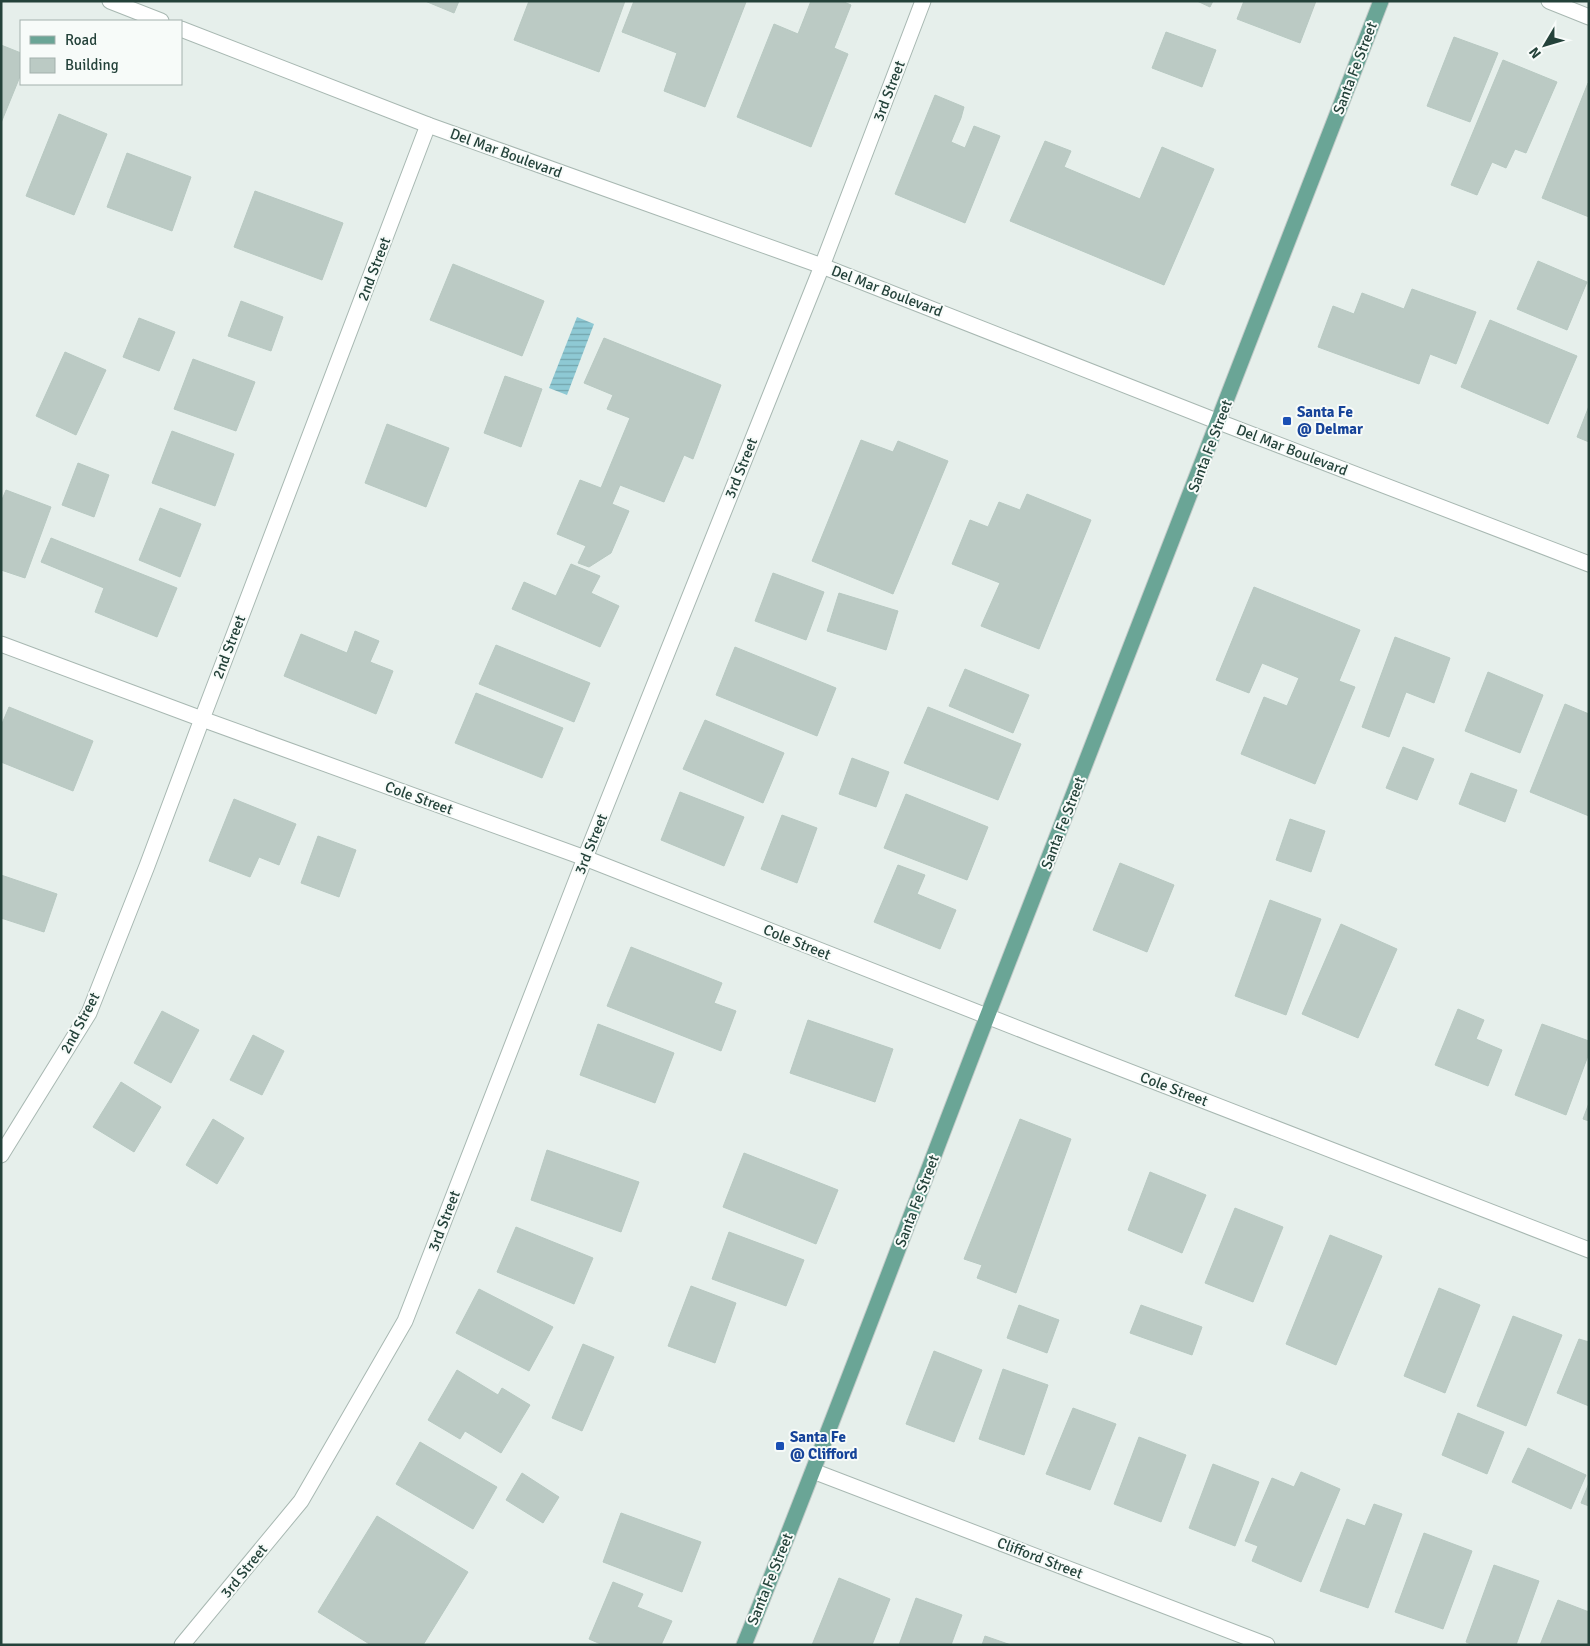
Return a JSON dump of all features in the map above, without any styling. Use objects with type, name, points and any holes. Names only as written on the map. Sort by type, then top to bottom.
[{"type":"main road","name":"Santa Fe Street","points":[[744,1645],[814,1472],[987,1017],[1381,1]]},
{"type":"street","points":[[110,1],[158,20]]},
{"type":"street","name":"3rd Street","points":[[182,1645],[301,1501],[405,1321],[586,858],[822,266],[923,1]]},
{"type":"street","points":[[1549,1],[1589,17]]},
{"type":"street","name":"Del Mar Boulevard","points":[[182,29],[428,125],[822,266],[1219,422],[1589,564]]},
{"type":"street","name":"2nd Street","points":[[1,1155],[89,1013],[147,866],[428,125]]},
{"type":"street","name":"Cole Street","points":[[1,644],[586,858],[987,1017],[1589,1250]]},
{"type":"street","name":"Clifford Street","points":[[814,1472],[1267,1645]]},
{"type":"water","points":[[577,317],[594,324],[567,395],[549,388]]},
{"type":"building","points":[[425,1],[459,1],[454,13]]},
{"type":"building","points":[[529,1],[625,1],[599,72],[514,40]]},
{"type":"building","points":[[634,1],[746,2],[705,107],[664,91],[677,53],[622,32]]},
{"type":"building","points":[[811,1],[842,1],[851,5],[834,48],[848,54],[811,147],[737,117],[774,24],[798,34]]},
{"type":"building","points":[[1197,1],[1213,1],[1210,7]]},
{"type":"building","points":[[1244,1],[1316,1],[1300,43],[1237,19]]},
{"type":"building","points":[[1166,32],[1216,50],[1202,87],[1152,68]]},
{"type":"building","points":[[1454,37],[1498,53],[1470,122],[1427,106]]},
{"type":"building","points":[[1,45],[20,53],[20,76],[1,123]]},
{"type":"building","points":[[1503,60],[1557,82],[1526,153],[1515,149],[1506,168],[1492,162],[1477,195],[1451,185]]},
{"type":"building","points":[[1589,84],[1589,217],[1542,198]]},
{"type":"building","points":[[935,95],[964,107],[951,142],[965,148],[974,126],[1000,136],[965,223],[895,194]]},
{"type":"building","points":[[59,114],[107,134],[74,215],[26,196]]},
{"type":"building","points":[[1045,141],[1071,151],[1064,167],[1140,199],[1162,147],[1214,169],[1164,285],[1010,221]]},
{"type":"building","points":[[127,153],[191,177],[172,231],[107,207]]},
{"type":"building","points":[[255,191],[343,223],[322,280],[234,247]]},
{"type":"building","points":[[1538,261],[1587,282],[1567,330],[1517,309]]},
{"type":"building","points":[[453,264],[544,301],[522,356],[430,320]]},
{"type":"building","points":[[1412,289],[1476,312],[1456,364],[1430,354],[1419,384],[1318,347],[1333,306],[1354,314],[1362,293],[1404,309]]},
{"type":"building","points":[[241,301],[283,317],[271,351],[228,336]]},
{"type":"building","points":[[139,318],[175,332],[159,371],[123,357]]},
{"type":"building","points":[[1490,320],[1577,356],[1548,424],[1461,387]]},
{"type":"building","points":[[604,338],[721,385],[693,459],[684,455],[664,502],[620,485],[612,504],[629,511],[611,553],[589,567],[578,563],[586,546],[557,534],[580,480],[601,488],[630,418],[607,409],[613,395],[584,383]]},
{"type":"building","points":[[65,352],[106,370],[76,435],[36,416]]},
{"type":"building","points":[[193,359],[255,382],[236,431],[174,409]]},
{"type":"building","points":[[505,376],[542,389],[521,447],[484,433]]},
{"type":"building","points":[[1589,406],[1589,442],[1577,437]]},
{"type":"building","points":[[387,424],[449,448],[426,507],[365,483]]},
{"type":"building","points":[[172,431],[234,454],[215,506],[152,483]]},
{"type":"building","points":[[861,440],[893,452],[898,441],[948,461],[893,594],[812,561]]},
{"type":"building","points":[[78,463],[109,475],[94,517],[62,505]]},
{"type":"building","points":[[6,490],[51,507],[25,578],[1,570],[1,502]]},
{"type":"building","points":[[1027,494],[1091,520],[1039,649],[981,626],[1000,583],[952,564],[970,520],[988,527],[999,502],[1020,510]]},
{"type":"building","points":[[160,508],[201,524],[180,577],[139,560]]},
{"type":"building","points":[[51,538],[177,588],[157,637],[95,612],[104,588],[41,562]]},
{"type":"building","points":[[571,564],[600,576],[591,593],[619,606],[600,647],[512,609],[524,582],[556,596]]},
{"type":"building","points":[[773,573],[824,592],[806,640],[755,621]]},
{"type":"building","points":[[1254,587],[1360,630],[1339,681],[1355,687],[1315,784],[1241,754],[1264,697],[1287,706],[1299,678],[1262,663],[1249,693],[1216,680]]},
{"type":"building","points":[[839,593],[898,611],[886,650],[827,631]]},
{"type":"building","points":[[355,631],[379,641],[370,662],[393,671],[376,714],[284,676],[301,634],[347,653]]},
{"type":"building","points":[[1395,637],[1450,658],[1434,703],[1406,692],[1389,737],[1362,727]]},
{"type":"building","points":[[496,645],[590,683],[574,722],[479,684]]},
{"type":"building","points":[[735,647],[836,688],[817,736],[716,695]]},
{"type":"building","points":[[965,669],[1029,695],[1013,733],[949,706]]},
{"type":"building","points":[[1488,672],[1543,695],[1520,753],[1465,731]]},
{"type":"building","points":[[476,693],[563,728],[542,778],[455,743]]},
{"type":"building","points":[[1565,704],[1589,714],[1589,816],[1530,792]]},
{"type":"building","points":[[9,707],[93,741],[73,791],[1,762],[1,726]]},
{"type":"building","points":[[928,707],[1021,744],[998,800],[904,763]]},
{"type":"building","points":[[705,720],[784,753],[763,803],[683,769]]},
{"type":"building","points":[[1403,747],[1434,759],[1417,800],[1386,788]]},
{"type":"building","points":[[852,758],[889,772],[876,807],[839,794]]},
{"type":"building","points":[[1471,773],[1517,790],[1505,822],[1459,804]]},
{"type":"building","points":[[680,792],[744,817],[724,866],[661,840]]},
{"type":"building","points":[[906,794],[988,827],[967,880],[884,848]]},
{"type":"building","points":[[234,799],[296,824],[279,865],[259,857],[250,877],[209,861]]},
{"type":"building","points":[[782,815],[817,828],[797,883],[761,869]]},
{"type":"building","points":[[1290,819],[1325,831],[1311,872],[1276,860]]},
{"type":"building","points":[[318,836],[356,850],[339,897],[301,883]]},
{"type":"building","points":[[1120,863],[1174,885],[1147,952],[1093,930]]},
{"type":"building","points":[[898,865],[925,875],[917,894],[956,910],[940,949],[874,922]]},
{"type":"building","points":[[1,875],[57,894],[44,932],[1,918]]},
{"type":"building","points":[[1270,900],[1321,919],[1286,1015],[1235,996]]},
{"type":"building","points":[[1341,924],[1397,949],[1358,1038],[1302,1014]]},
{"type":"building","points":[[631,947],[722,983],[714,1003],[736,1011],[721,1051],[607,1006]]},
{"type":"building","points":[[1458,1009],[1484,1020],[1476,1039],[1502,1050],[1488,1086],[1435,1065]]},
{"type":"building","points":[[162,1011],[199,1030],[171,1083],[134,1063]]},
{"type":"building","points":[[808,1020],[893,1049],[875,1102],[790,1073]]},
{"type":"building","points":[[598,1024],[674,1053],[655,1103],[580,1075]]},
{"type":"building","points":[[1542,1024],[1589,1041],[1589,1053],[1566,1115],[1515,1095]]},
{"type":"building","points":[[253,1035],[284,1051],[262,1095],[230,1080]]},
{"type":"building","points":[[121,1082],[161,1107],[134,1152],[93,1127]]},
{"type":"building","points":[[1589,1103],[1589,1121],[1583,1119]]},
{"type":"building","points":[[213,1119],[244,1138],[217,1184],[186,1165]]},
{"type":"building","points":[[1020,1119],[1071,1139],[1016,1293],[977,1278],[982,1265],[964,1259]]},
{"type":"building","points":[[547,1150],[639,1182],[621,1232],[531,1200]]},
{"type":"building","points":[[744,1153],[838,1190],[816,1244],[723,1207]]},
{"type":"building","points":[[1150,1172],[1206,1195],[1182,1253],[1128,1230]]},
{"type":"building","points":[[1235,1208],[1283,1227],[1253,1302],[1205,1283]]},
{"type":"building","points":[[516,1227],[593,1258],[574,1304],[497,1272]]},
{"type":"building","points":[[729,1232],[804,1260],[786,1306],[712,1279]]},
{"type":"building","points":[[1330,1235],[1382,1256],[1336,1365],[1286,1344]]},
{"type":"building","points":[[691,1286],[736,1303],[715,1363],[668,1346]]},
{"type":"building","points":[[1439,1288],[1480,1305],[1445,1393],[1404,1376]]},
{"type":"building","points":[[479,1289],[553,1327],[529,1371],[456,1333]]},
{"type":"building","points":[[1019,1305],[1059,1320],[1047,1353],[1007,1338]]},
{"type":"building","points":[[1141,1305],[1202,1327],[1192,1355],[1130,1333]]},
{"type":"building","points":[[1513,1316],[1562,1335],[1526,1426],[1477,1406]]},
{"type":"building","points":[[1579,1339],[1589,1342],[1589,1406],[1557,1393]]},
{"type":"building","points":[[583,1344],[614,1357],[582,1431],[552,1418]]},
{"type":"building","points":[[934,1351],[982,1370],[954,1442],[906,1424]]},
{"type":"building","points":[[1003,1369],[1048,1385],[1024,1455],[979,1439]]},
{"type":"building","points":[[457,1370],[498,1395],[502,1388],[530,1405],[501,1453],[465,1431],[460,1439],[428,1420]]},
{"type":"building","points":[[1073,1408],[1116,1424],[1090,1490],[1046,1474]]},
{"type":"building","points":[[1458,1413],[1504,1432],[1487,1474],[1442,1455]]},
{"type":"building","points":[[1139,1437],[1186,1455],[1161,1522],[1114,1504]]},
{"type":"building","points":[[420,1442],[497,1487],[473,1529],[396,1484]]},
{"type":"building","points":[[1528,1448],[1586,1475],[1571,1509],[1512,1482]]},
{"type":"building","points":[[1213,1464],[1259,1482],[1235,1546],[1189,1528]]},
{"type":"building","points":[[1301,1472],[1340,1489],[1301,1582],[1252,1561],[1258,1546],[1245,1541],[1272,1478],[1294,1487]]},
{"type":"building","points":[[522,1473],[559,1497],[543,1523],[506,1500]]},
{"type":"building","points":[[1589,1483],[1589,1506],[1581,1503]]},
{"type":"building","points":[[1374,1504],[1402,1514],[1368,1608],[1320,1591],[1347,1519],[1365,1526]]},
{"type":"building","points":[[621,1513],[701,1542],[682,1592],[603,1562]]},
{"type":"building","points":[[377,1516],[468,1572],[423,1645],[371,1645],[318,1612]]},
{"type":"building","points":[[1424,1533],[1472,1551],[1443,1629],[1395,1612]]},
{"type":"building","points":[[1494,1565],[1539,1581],[1516,1645],[1473,1645],[1466,1642]]},
{"type":"building","points":[[839,1578],[890,1599],[872,1645],[812,1645]]},
{"type":"building","points":[[613,1582],[643,1594],[637,1607],[672,1621],[661,1645],[603,1645],[589,1639]]},
{"type":"building","points":[[916,1598],[962,1615],[951,1645],[899,1645]]},
{"type":"building","points":[[1558,1600],[1589,1612],[1589,1645],[1540,1645]]},
{"type":"building","points":[[985,1636],[1011,1645],[982,1645]]},
{"type":"place","name":"Santa Fe @ Delmar","points":[[1287,421]]},
{"type":"place","name":"Santa Fe @ Clifford","points":[[780,1446]]}]
